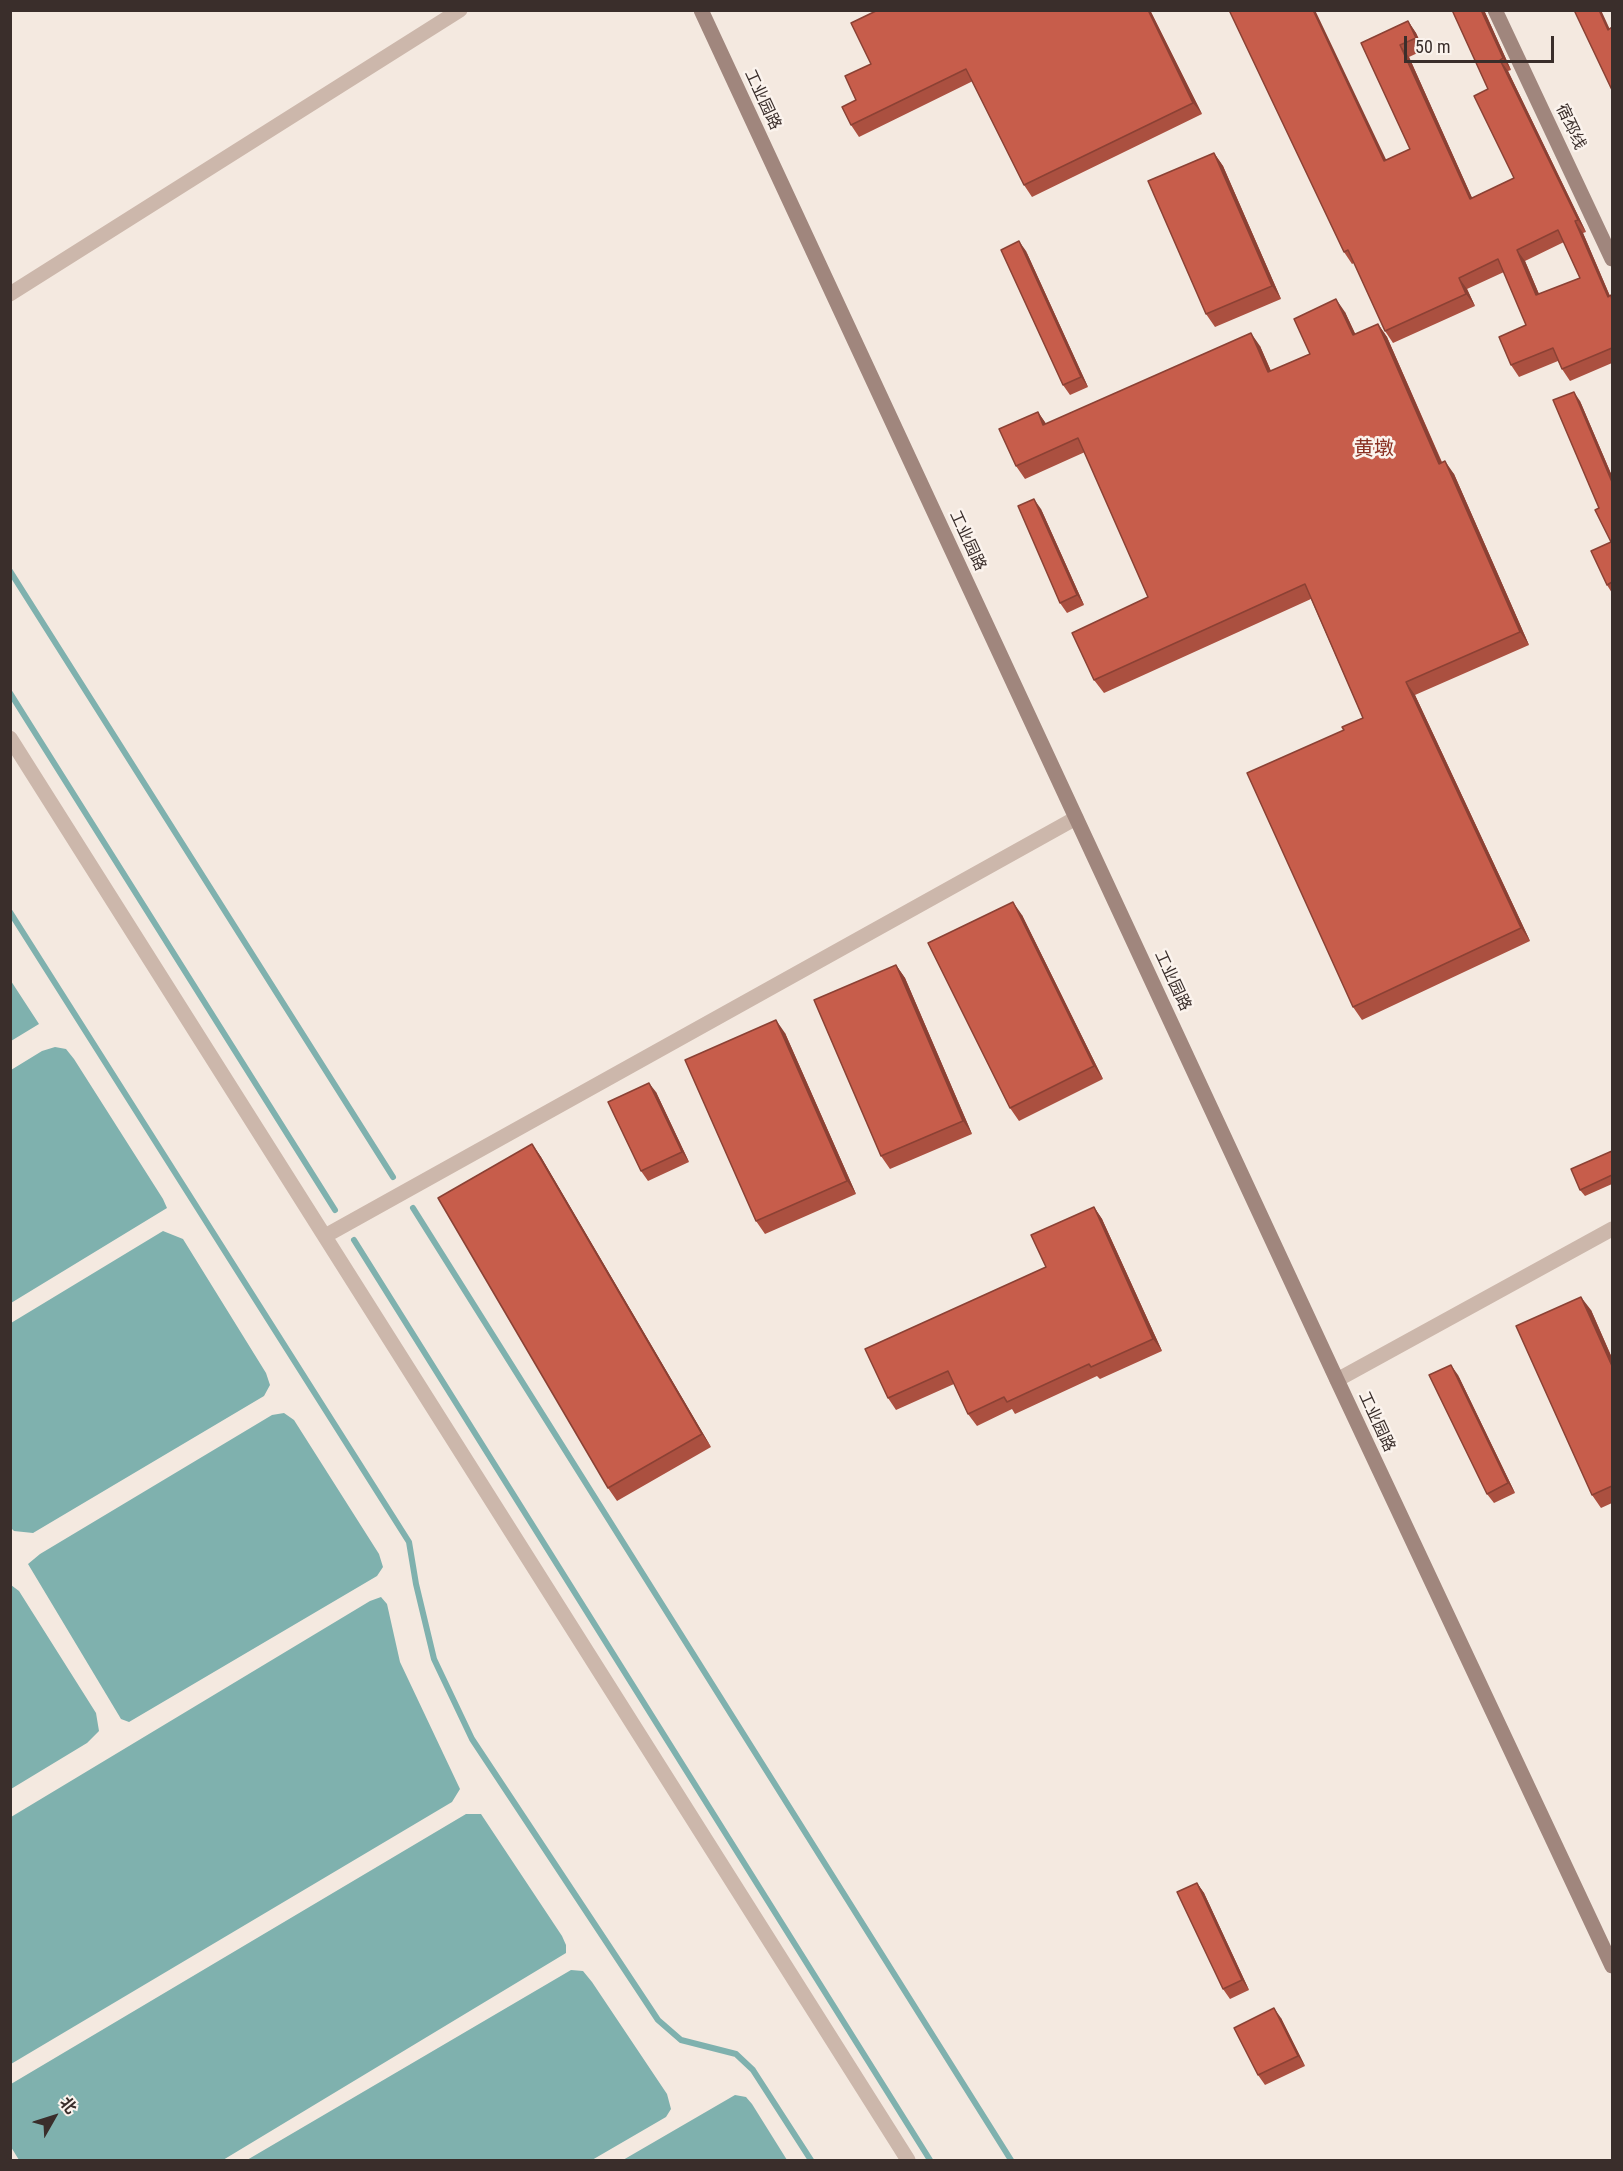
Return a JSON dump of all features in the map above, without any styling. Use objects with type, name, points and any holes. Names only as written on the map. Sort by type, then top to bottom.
[{"type":"street","points":[[10,294],[460,10]]},
{"type":"street","name":"工业园路","points":[[701,10],[1337,1380],[1612,1966]]},
{"type":"street","name":"宿邳线","points":[[1495,10],[1611,250]]},
{"type":"street","points":[[10,738],[908,2160]]},
{"type":"street","points":[[325,1236],[1076,818]]},
{"type":"street","points":[[1337,1380],[1612,1229]]},
{"type":"water","points":[[11,981],[39,1024],[10,1041]]},
{"type":"water","points":[[55,1047],[66,1049],[74,1059],[167,1208],[11,1303],[11,1070],[42,1051]]},
{"type":"water","points":[[163,1231],[183,1239],[266,1373],[270,1385],[264,1396],[33,1533],[14,1531],[10,1527],[11,1323]]},
{"type":"water","points":[[284,1413],[294,1420],[379,1554],[383,1567],[377,1576],[129,1722],[121,1719],[28,1564],[40,1554],[272,1415]]},
{"type":"water","points":[[11,1585],[19,1591],[96,1713],[99,1731],[87,1743],[11,1789]]},
{"type":"water","points":[[381,1597],[387,1604],[400,1662],[460,1789],[452,1802],[11,2064],[11,1817],[370,1601]]},
{"type":"water","points":[[466,1814],[481,1814],[562,1936],[566,1945],[566,1953],[223,2160],[19,2160],[11,2147],[11,2084]]},
{"type":"water","points":[[571,1970],[583,1971],[592,1982],[667,2094],[671,2109],[666,2117],[592,2160],[247,2160]]},
{"type":"water","points":[[735,2095],[746,2097],[752,2104],[787,2160],[623,2160]]},
{"type":"building","points":[[878,10],[1148,10],[1193,103],[1024,185],[966,69],[851,125],[842,107],[856,100],[845,76],[871,64],[851,23]]},
{"type":"building","points":[[1229,10],[1313,10],[1384,161],[1410,149],[1361,43],[1408,21],[1416,38],[1400,45],[1470,199],[1514,178],[1474,96],[1488,89],[1452,10],[1481,10],[1503,58],[1500,60],[1578,220],[1575,221],[1608,297],[1611,295],[1612,348],[1562,369],[1553,348],[1511,365],[1499,337],[1526,325],[1498,259],[1459,278],[1466,294],[1385,331],[1348,250],[1344,252]],"holes":[[[1558,230],[1580,278],[1536,295],[1517,250]]]},
{"type":"building","points":[[1574,10],[1599,10],[1608,30],[1612,27],[1612,90]]},
{"type":"building","points":[[1214,153],[1272,286],[1206,314],[1148,181]]},
{"type":"building","points":[[1019,241],[1081,377],[1063,385],[1001,250]]},
{"type":"building","points":[[1336,299],[1353,335],[1378,324],[1439,464],[1445,461],[1520,632],[1406,682],[1521,928],[1353,1007],[1247,773],[1344,730],[1342,727],[1363,718],[1305,584],[1094,680],[1072,633],[1148,597],[1078,438],[1016,466],[999,429],[1038,412],[1043,425],[1251,333],[1268,372],[1310,354],[1294,319]]},
{"type":"building","points":[[1574,392],[1612,482],[1612,582],[1607,585],[1591,551],[1611,542],[1595,510],[1599,508],[1553,400]]},
{"type":"building","points":[[1034,499],[1077,595],[1060,603],[1018,506]]},
{"type":"building","points":[[1013,902],[1094,1066],[1010,1108],[928,943]]},
{"type":"building","points":[[896,965],[963,1121],[881,1156],[814,1000]]},
{"type":"building","points":[[776,1020],[847,1181],[756,1221],[685,1060]]},
{"type":"building","points":[[649,1083],[682,1152],[641,1171],[608,1102]]},
{"type":"building","points":[[532,1144],[702,1434],[608,1488],[438,1198]]},
{"type":"building","points":[[1612,1151],[1612,1175],[1580,1190],[1571,1169]]},
{"type":"building","points":[[1094,1207],[1153,1339],[1091,1367],[1089,1364],[1007,1402],[1004,1397],[968,1414],[948,1371],[888,1398],[865,1349],[1046,1267],[1031,1235]]},
{"type":"building","points":[[1581,1297],[1612,1366],[1612,1486],[1592,1495],[1516,1326]]},
{"type":"building","points":[[1451,1365],[1508,1483],[1487,1494],[1429,1375]]},
{"type":"building","points":[[1197,1883],[1242,1980],[1223,1989],[1177,1892]]},
{"type":"building","points":[[1274,2008],[1298,2056],[1258,2075],[1234,2028]]},
{"type":"waterway","points":[[10,571],[393,1177]]},
{"type":"waterway","points":[[10,693],[335,1210]]},
{"type":"waterway","points":[[10,912],[409,1542],[416,1584],[434,1659],[472,1739],[658,2020],[681,2040],[736,2054],[753,2070],[811,2160]]},
{"type":"waterway","points":[[413,1208],[1011,2160]]},
{"type":"waterway","points":[[354,1240],[930,2160]]},
{"type":"district","name":"黄墩","points":[[1374,450]]}]
